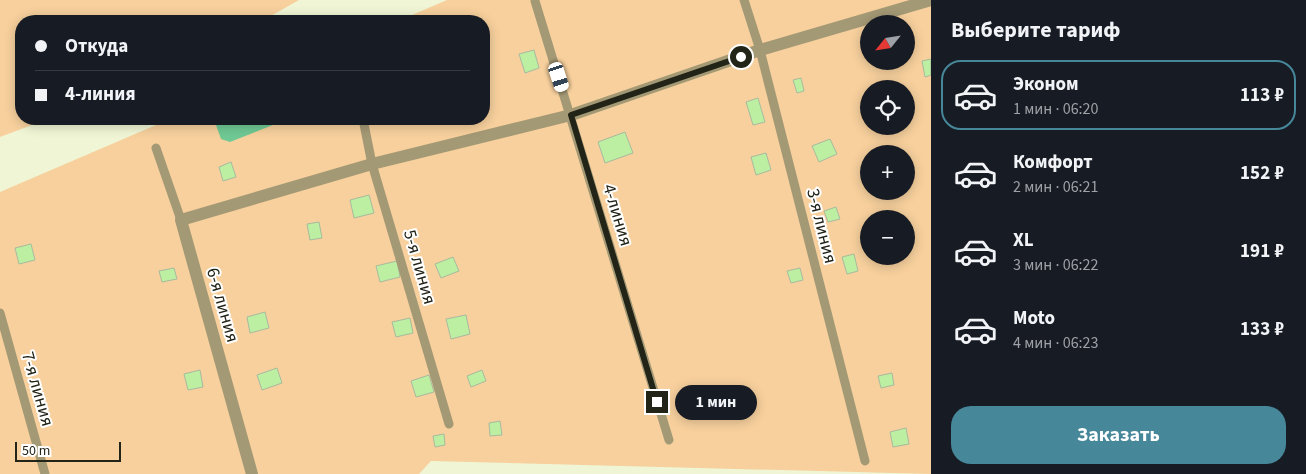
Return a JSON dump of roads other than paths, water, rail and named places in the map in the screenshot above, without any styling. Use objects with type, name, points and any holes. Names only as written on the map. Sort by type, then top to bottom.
[{"type":"street","points":[[181,220],[372,164],[571,115],[760,50],[931,0]]},
{"type":"street","name":"6-я линия","points":[[181,220],[252,474]]},
{"type":"lane","name":"3-я линия","points":[[744,0],[760,50],[865,461]]},
{"type":"lane","name":"4-линия","points":[[535,1],[669,440]]},
{"type":"lane","name":"5-я линия","points":[[364,125],[372,164],[449,424]]},
{"type":"lane","name":"6-я линия","points":[[156,148],[181,220]]},
{"type":"lane","name":"7-я линия","points":[[0,313],[46,474]]}]
